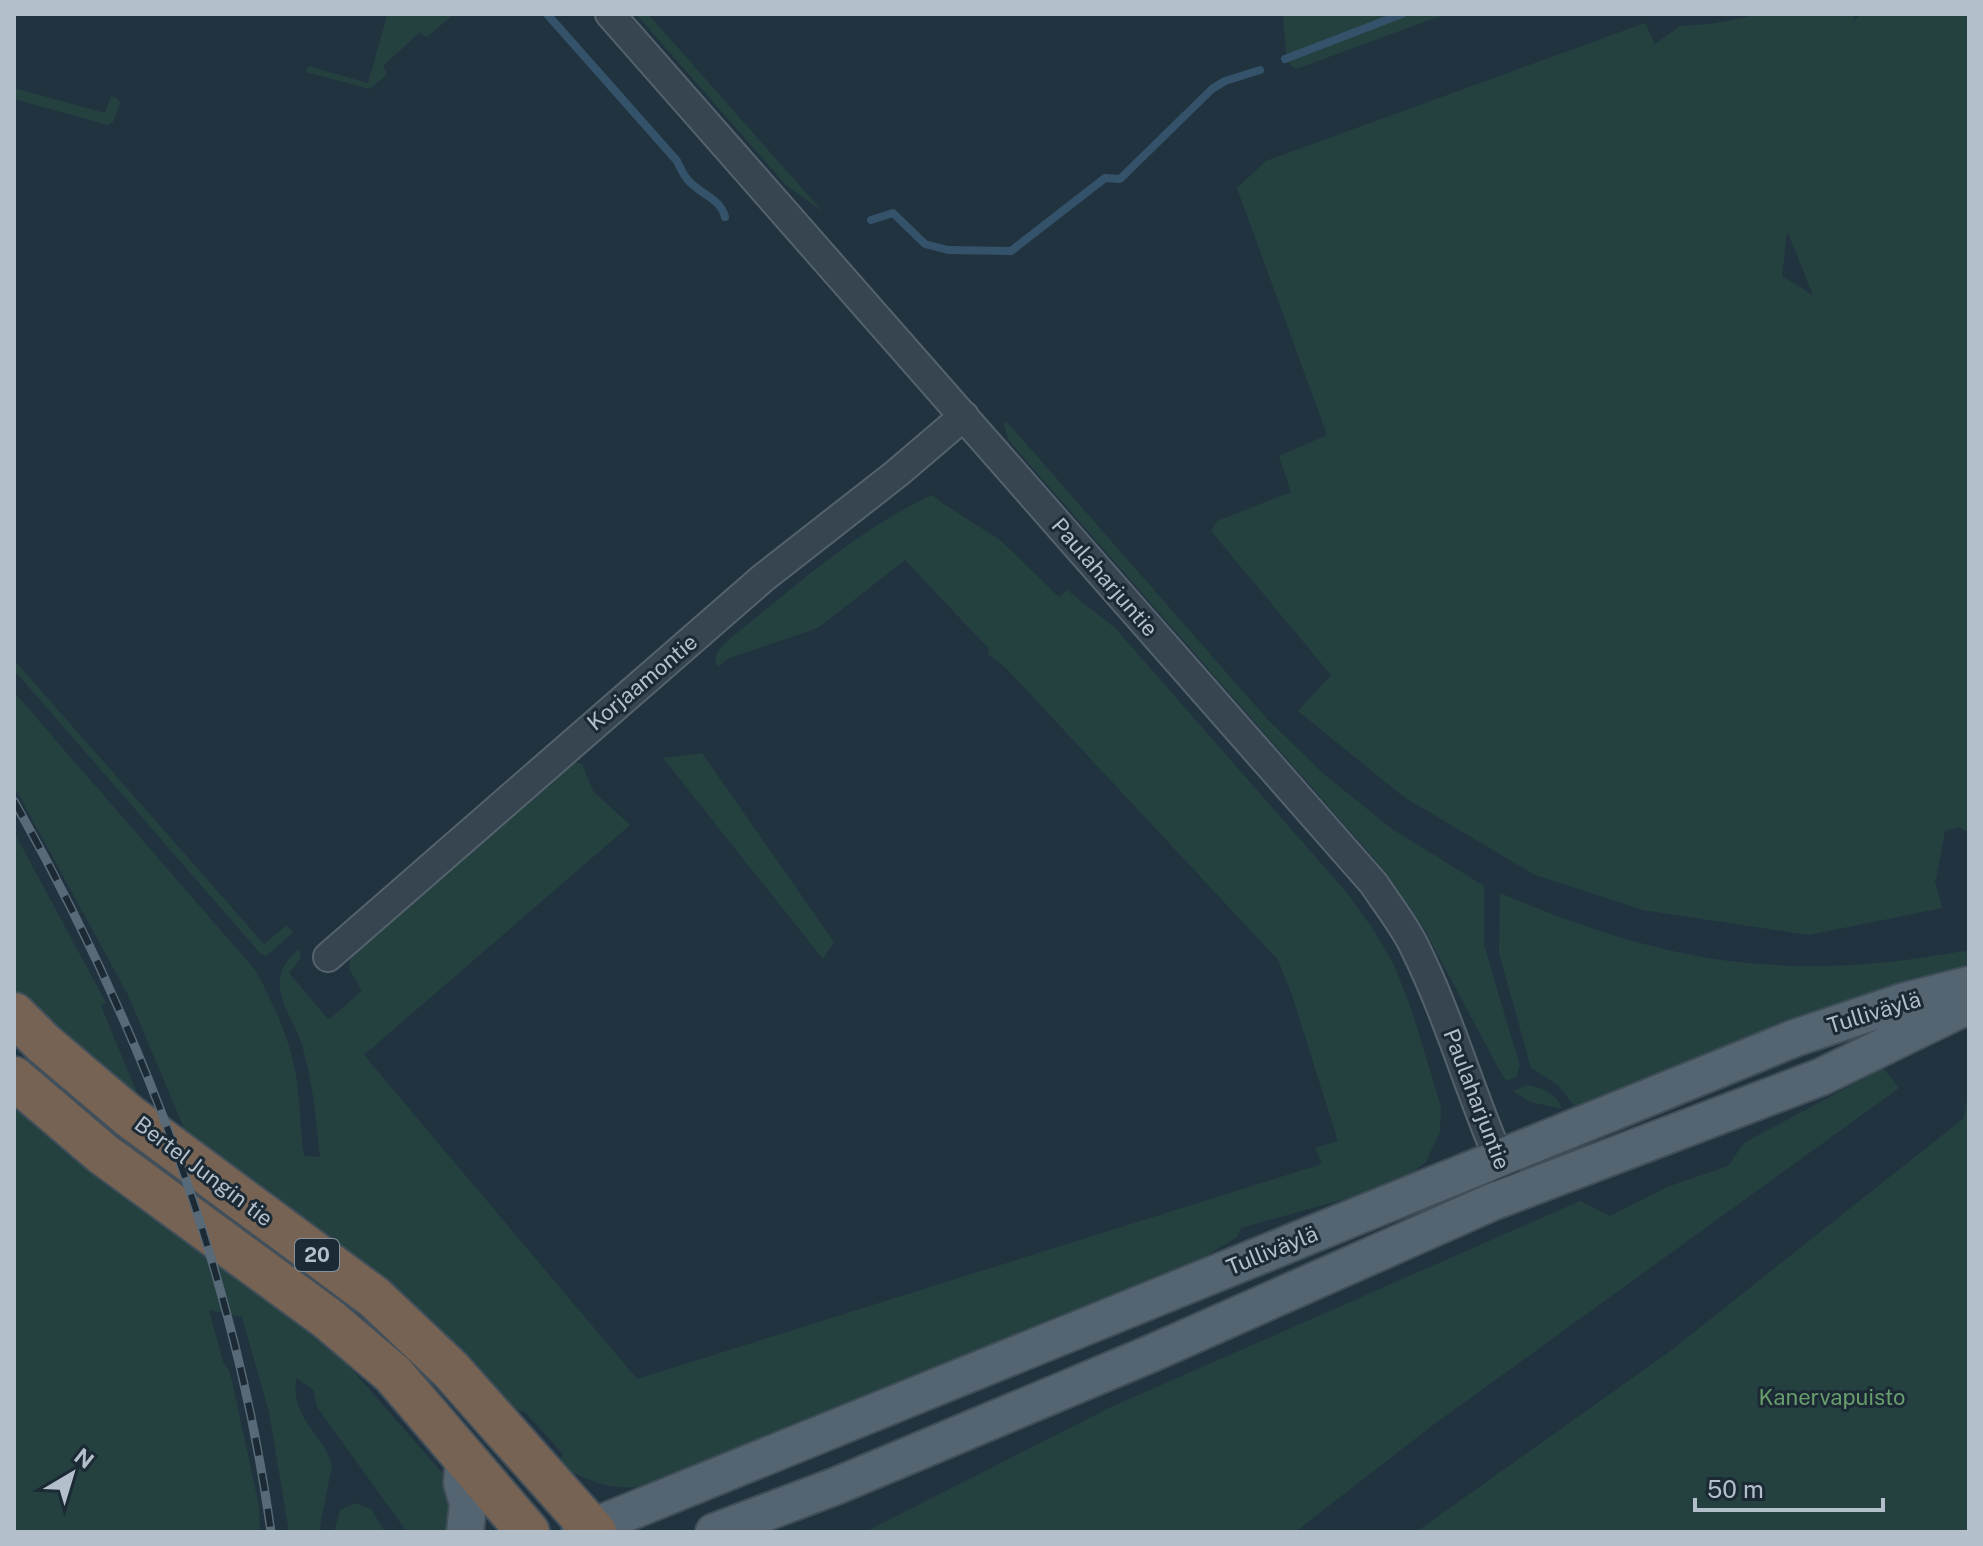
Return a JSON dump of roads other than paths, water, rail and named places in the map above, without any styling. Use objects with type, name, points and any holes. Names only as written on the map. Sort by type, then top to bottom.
[{"type":"highway","name":"Bertel Jungin tie","points":[[14,1014],[43,1043],[129,1116],[374,1297],[451,1370],[589,1531]]},
{"type":"highway","name":"Bertel Jungin tie","points":[[14,1078],[103,1154],[337,1326],[393,1374],[528,1532]]},
{"type":"main road","name":"Tulliväylä","points":[[589,1531],[1497,1157],[1795,1038],[1902,1002],[1969,985]]},
{"type":"main road","name":"Tulliväylä","points":[[714,1532],[836,1486],[1150,1354],[1515,1193],[1821,1077],[1969,1005]]},
{"type":"main road","points":[[464,1456],[462,1483],[468,1504],[465,1532]]},
{"type":"main road","points":[[768,1532],[836,1486]]},
{"type":"street","name":"Paulaharjuntie","points":[[610,14],[1374,884],[1413,943],[1446,1018],[1474,1102],[1515,1193]]},
{"type":"street","name":"Korjaamontie","points":[[328,957],[763,578],[896,474],[964,416]]},
{"type":"waterway","points":[[547,14],[677,161],[687,179],[714,200],[725,217]]},
{"type":"waterway","points":[[1285,59],[1402,14]]},
{"type":"waterway","points":[[871,220],[893,213],[925,244],[948,250],[1011,251],[1105,178],[1120,179],[1212,89],[1225,81],[1260,70]]},
{"type":"railway","points":[[14,801],[103,975],[177,1154],[234,1340],[255,1436],[271,1532]]},
{"type":"park label","name":"Kanervapuisto","points":[[1832,1397]]}]
